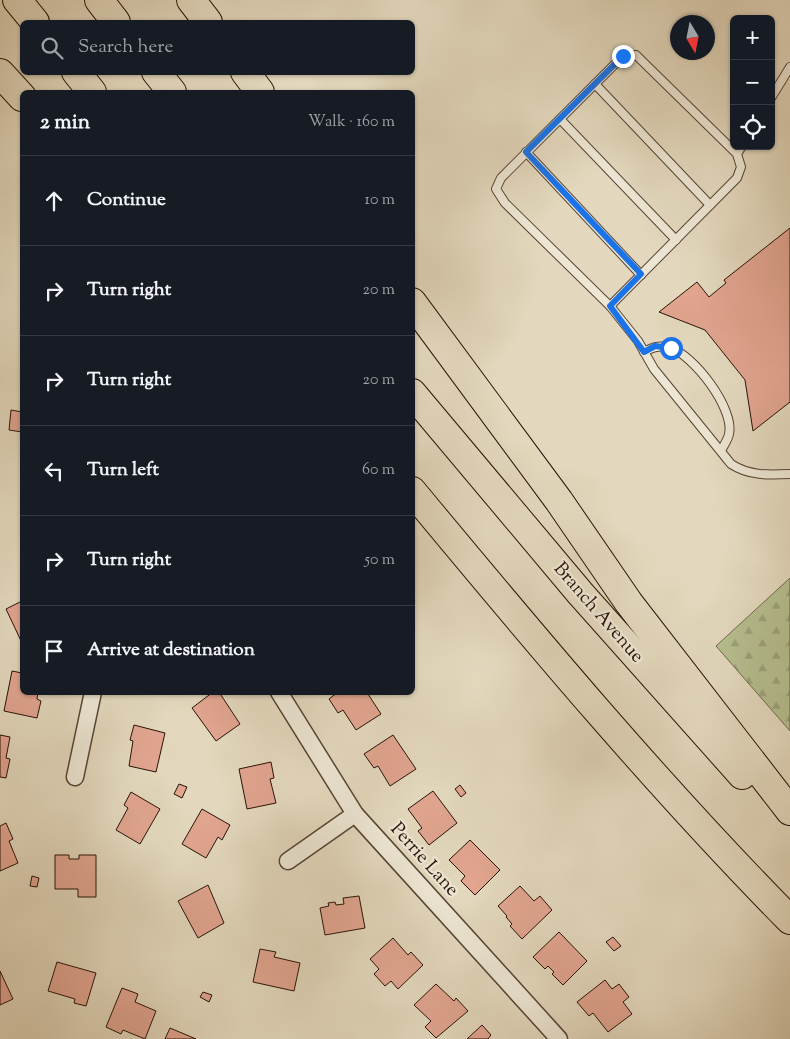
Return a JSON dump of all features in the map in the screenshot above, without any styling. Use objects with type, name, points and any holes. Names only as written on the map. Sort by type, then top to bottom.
[{"type":"highway","points":[[17,0],[33,20]]},
{"type":"highway","points":[[98,0],[114,20]]},
{"type":"highway","points":[[191,0],[206,20]]},
{"type":"highway","points":[[0,73],[20,95]]},
{"type":"highway","points":[[78,75],[90,90]]},
{"type":"highway","points":[[158,75],[170,90]]},
{"type":"highway","points":[[247,75],[258,90]]},
{"type":"highway","points":[[415,306],[559,501],[629,603],[790,811]]},
{"type":"highway","name":"Branch Avenue","points":[[415,397],[586,600],[790,828]]},
{"type":"highway","points":[[415,495],[552,660],[646,768],[790,920]]},
{"type":"highway","points":[[415,505],[458,546]]},
{"type":"street","points":[[75,777],[92,695]]},
{"type":"street","name":"Perrie Lane","points":[[281,695],[354,814],[559,1039]]},
{"type":"street","points":[[288,861],[354,814]]},
{"type":"lane","points":[[610,306],[738,178],[742,167],[737,154],[636,56],[623,56],[501,178],[496,189],[505,203],[610,306],[644,352],[654,369],[731,464],[741,471],[762,475],[790,474]]},
{"type":"lane","points":[[775,91],[790,67]]},
{"type":"lane","points":[[595,84],[710,205]]},
{"type":"lane","points":[[560,119],[676,240]]},
{"type":"lane","points":[[737,154],[740,150]]},
{"type":"lane","points":[[526,152],[641,274]]},
{"type":"lane","points":[[644,352],[655,346],[671,348],[685,356],[713,386],[728,415],[730,433],[721,451]]},
{"type":"green space","points":[[790,578],[790,731],[716,646]]},
{"type":"building","points":[[790,228],[790,402],[753,431],[745,380],[705,330],[659,312],[697,282],[709,297],[726,283],[724,280]]},
{"type":"building","points":[[11,410],[20,412],[20,432],[9,430]]},
{"type":"building","points":[[20,602],[20,639],[6,609]]},
{"type":"building","points":[[12,671],[20,673],[20,695],[38,695],[37,699],[41,701],[37,718],[4,711]]},
{"type":"building","points":[[209,695],[221,695],[240,724],[216,741],[192,708]]},
{"type":"building","points":[[334,695],[369,695],[381,714],[356,730],[343,710],[338,713],[329,699]]},
{"type":"building","points":[[134,725],[165,733],[156,772],[129,766],[133,741],[130,740]]},
{"type":"building","points":[[0,735],[10,737],[6,758],[10,759],[6,778],[0,777]]},
{"type":"building","points":[[393,735],[416,769],[390,786],[378,766],[374,768],[364,754]]},
{"type":"building","points":[[271,762],[274,778],[270,779],[276,803],[247,809],[239,769]]},
{"type":"building","points":[[179,784],[187,787],[182,798],[174,794]]},
{"type":"building","points":[[460,785],[466,793],[461,797],[455,789]]},
{"type":"building","points":[[433,791],[457,823],[429,845],[418,831],[422,828],[408,809]]},
{"type":"building","points":[[131,792],[160,809],[140,844],[116,830],[128,808],[124,805]]},
{"type":"building","points":[[202,809],[230,825],[222,840],[218,837],[206,858],[182,844]]},
{"type":"building","points":[[6,823],[13,839],[9,841],[18,863],[0,871],[0,826]]},
{"type":"building","points":[[470,840],[500,870],[475,895],[461,881],[465,876],[449,860]]},
{"type":"building","points":[[55,855],[69,855],[69,859],[79,859],[79,855],[96,855],[96,897],[78,897],[78,889],[55,889]]},
{"type":"building","points":[[32,876],[39,878],[37,887],[30,886]]},
{"type":"building","points":[[208,885],[224,923],[198,938],[178,901]]},
{"type":"building","points":[[520,886],[534,901],[540,896],[552,910],[522,939],[510,926],[512,924],[498,906]]},
{"type":"building","points":[[359,896],[365,928],[325,935],[320,908],[329,906],[328,903],[344,904],[343,898]]},
{"type":"building","points":[[559,932],[587,961],[563,985],[552,974],[554,972],[548,966],[545,969],[533,957]]},
{"type":"building","points":[[613,937],[621,946],[614,951],[606,942]]},
{"type":"building","points":[[393,938],[408,955],[411,952],[423,965],[398,989],[391,981],[385,986],[374,974],[379,969],[370,959]]},
{"type":"building","points":[[260,949],[276,952],[274,957],[300,963],[294,991],[253,982]]},
{"type":"building","points":[[57,962],[96,973],[86,1006],[74,1003],[75,999],[48,991]]},
{"type":"building","points":[[0,971],[13,999],[0,1005]]},
{"type":"building","points":[[605,980],[612,989],[619,984],[629,997],[623,1002],[632,1014],[608,1032],[593,1013],[589,1016],[577,1002]]},
{"type":"building","points":[[436,984],[454,1001],[456,998],[468,1011],[436,1038],[425,1027],[431,1021],[414,1005]]},
{"type":"building","points":[[122,988],[138,994],[135,1002],[156,1011],[145,1039],[123,1030],[121,1034],[106,1027]]},
{"type":"building","points":[[203,992],[212,995],[209,1002],[200,997]]},
{"type":"building","points":[[482,1025],[491,1035],[488,1039],[467,1039]]},
{"type":"building","points":[[170,1028],[196,1039],[165,1039]]},
{"type":"route","points":[[623,56],[526,152],[641,274],[610,306],[638,341],[644,352],[655,346],[671,348]]}]
